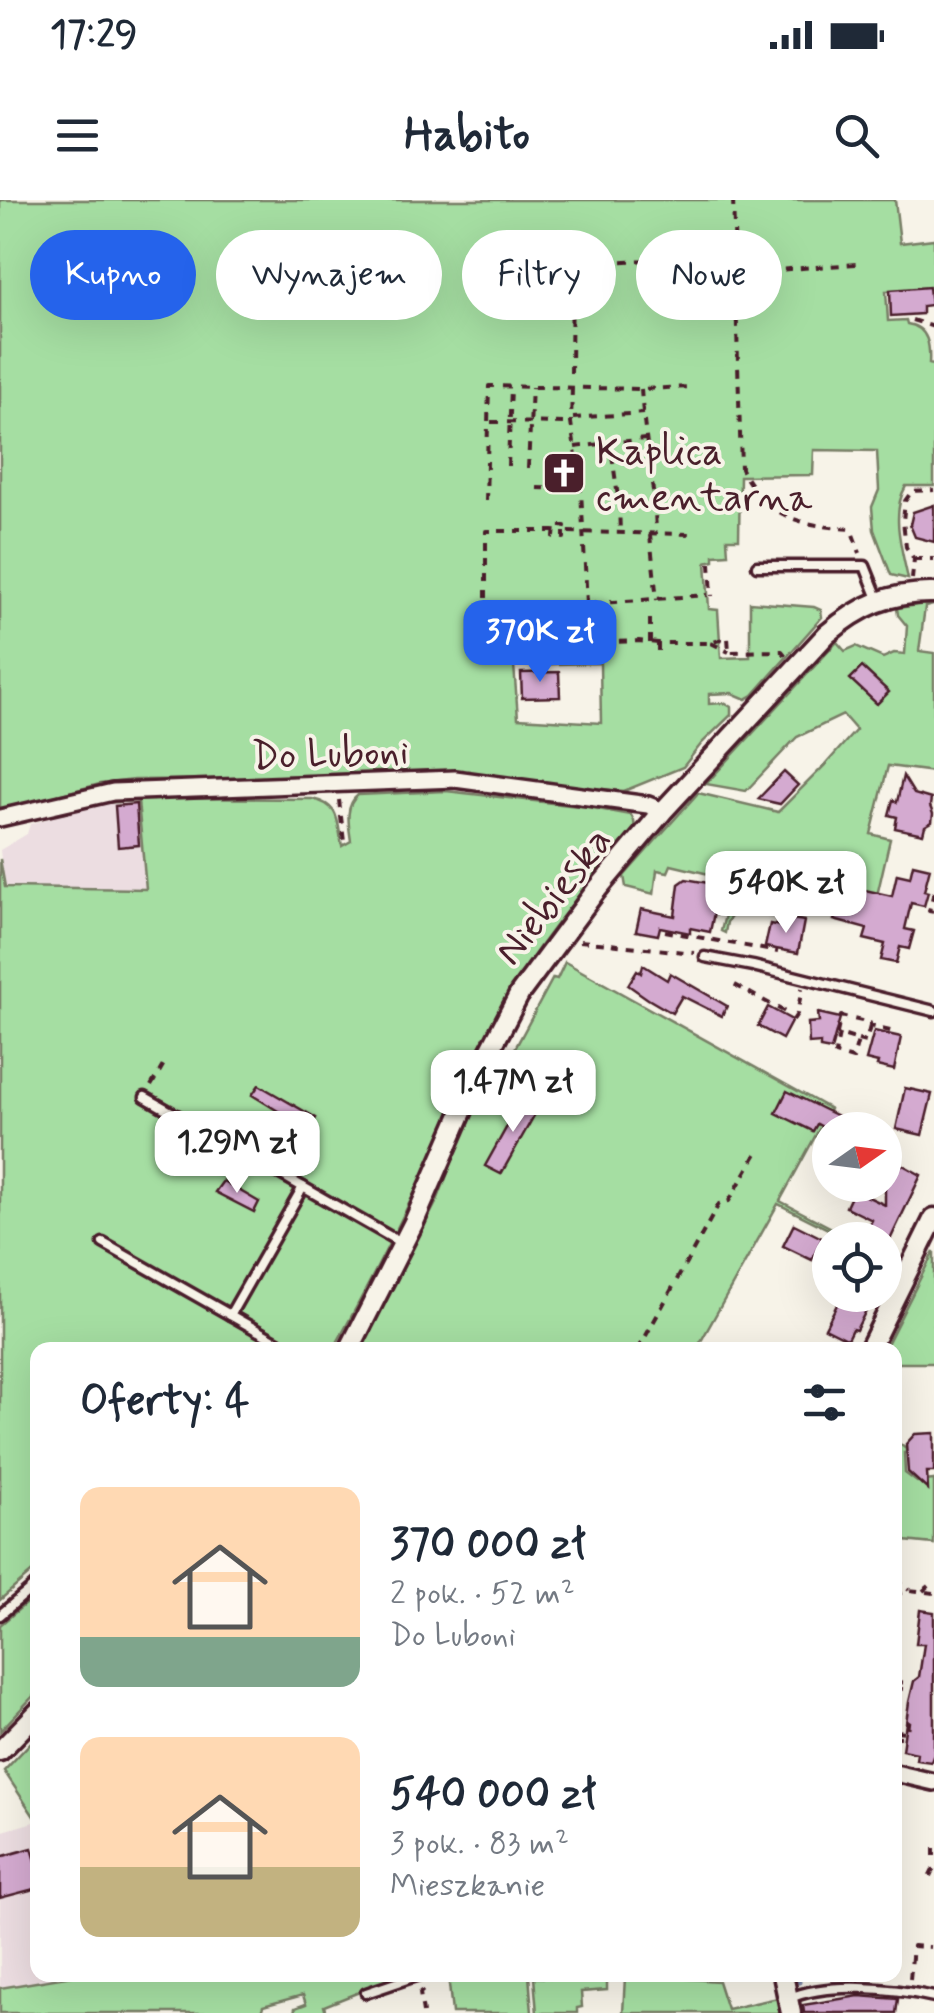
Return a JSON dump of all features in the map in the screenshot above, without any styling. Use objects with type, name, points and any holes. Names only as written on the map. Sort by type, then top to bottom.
[{"type":"street","name":"Niebieska","points":[[353,1342],[520,993],[595,892],[663,810],[827,634],[849,615],[879,601],[910,592],[934,593]]},
{"type":"street","name":"Do Luboni","points":[[0,818],[113,792],[454,780],[663,810]]},
{"type":"street","points":[[873,1342],[934,1218]]},
{"type":"street","points":[[0,1751],[30,1720]]},
{"type":"street","points":[[902,1775],[934,1782]]},
{"type":"lane","points":[[756,566],[865,566],[879,601]]},
{"type":"lane","points":[[705,958],[753,966],[934,1011]]},
{"type":"lane","points":[[145,1097],[403,1244]]},
{"type":"lane","points":[[230,1315],[303,1187]]},
{"type":"lane","points":[[102,1242],[278,1342]]},
{"type":"lane","points":[[0,1615],[30,1591]]},
{"type":"lane","points":[[366,1994],[399,1982]]},
{"type":"lane","points":[[790,2006],[798,1995],[840,1989],[934,1997]]},
{"type":"path","points":[[732,200],[734,230]]},
{"type":"path","points":[[571,374],[572,264],[636,261]]},
{"type":"path","points":[[782,270],[856,264]]},
{"type":"path","points":[[737,320],[740,470],[764,502],[794,520],[852,529],[865,566]]},
{"type":"path","points":[[912,320],[934,327]]},
{"type":"path","points":[[486,500],[489,386],[641,390],[690,387]]},
{"type":"path","points":[[508,466],[511,387]]},
{"type":"path","points":[[528,468],[532,387]]},
{"type":"path","points":[[572,388],[571,420],[584,532],[587,604],[710,596],[710,563]]},
{"type":"path","points":[[641,390],[655,501],[657,600]]},
{"type":"path","points":[[489,422],[642,413]]},
{"type":"path","points":[[575,448],[645,439]]},
{"type":"path","points":[[612,456],[620,533]]},
{"type":"path","points":[[537,488],[580,490]]},
{"type":"path","points":[[912,579],[914,560],[906,547],[904,501],[912,491],[934,490]]},
{"type":"path","points":[[486,598],[486,532],[554,531],[555,526],[565,526],[564,532],[696,534]]},
{"type":"path","points":[[914,560],[934,558]]},
{"type":"path","points":[[650,614],[650,643]]},
{"type":"path","points":[[728,637],[728,652]]},
{"type":"path","points":[[555,644],[712,643],[736,637]]},
{"type":"path","points":[[712,643],[728,652],[782,651],[785,655]]},
{"type":"path","points":[[658,644],[658,659]]},
{"type":"path","points":[[338,785],[344,842]]},
{"type":"path","points":[[934,892],[930,911],[934,912]]},
{"type":"path","points":[[665,931],[778,952]]},
{"type":"path","points":[[573,942],[703,954],[705,958]]},
{"type":"path","points":[[793,1020],[804,978]]},
{"type":"path","points":[[735,985],[785,1012]]},
{"type":"path","points":[[870,1026],[866,1042],[836,1034],[840,1016],[894,1032]]},
{"type":"path","points":[[840,1034],[834,1054],[853,1059],[858,1040]]},
{"type":"path","points":[[145,1097],[164,1064]]},
{"type":"path","points":[[642,1342],[719,1204],[729,1201],[760,1148]]},
{"type":"path","points":[[923,1592],[934,1582]]},
{"type":"path","points":[[902,1585],[908,1590]]},
{"type":"path","points":[[902,1592],[934,1593]]},
{"type":"path","points":[[902,1686],[909,1687]]},
{"type":"path","points":[[902,1734],[907,1732],[909,1715]]},
{"type":"path","points":[[930,1876],[934,1847]]},
{"type":"path","points":[[922,1982],[910,1981],[913,1946],[930,1948]]},
{"type":"path","points":[[423,2013],[420,1992],[428,1986]]},
{"type":"shaded area","points":[[138,800],[147,889],[4,887],[0,850],[27,834],[30,824],[100,803]]},
{"type":"shaded area","points":[[30,1823],[30,1982],[36,1982],[0,1988],[0,1832]]},
{"type":"green space","points":[[0,200],[895,200],[900,243],[934,239],[934,289],[886,291],[888,321],[906,320],[924,333],[934,374],[934,486],[906,486],[899,508],[899,532],[908,579],[891,575],[874,530],[872,507],[879,490],[877,451],[814,450],[813,475],[740,476],[739,539],[727,539],[728,554],[714,555],[714,560],[706,562],[709,609],[718,610],[721,658],[750,657],[750,602],[814,607],[821,610],[822,617],[753,695],[746,699],[732,693],[709,694],[709,704],[724,703],[731,707],[731,715],[683,767],[624,791],[457,770],[339,778],[134,780],[100,784],[0,810]],"holes":[[[600,663],[601,723],[518,718],[514,665]]]},
{"type":"green space","points":[[933,603],[925,607],[919,651],[934,653],[934,772],[888,766],[871,834],[890,839],[873,913],[758,886],[749,897],[736,902],[725,933],[721,931],[734,880],[671,865],[668,872],[657,870],[654,894],[626,887],[624,876],[698,793],[778,812],[856,730],[843,715],[797,737],[746,791],[706,784],[837,642],[845,651],[856,646],[883,658],[905,654],[907,626],[897,608]]},
{"type":"green space","points":[[446,791],[587,807],[631,815],[635,829],[547,937],[502,1006],[410,1202],[337,1342],[30,1342],[30,1574],[0,1600],[0,859],[5,887],[146,889],[138,801],[100,803],[64,813],[63,809],[116,799],[140,798],[312,799],[333,810],[342,846],[351,841],[349,810],[358,795]]},
{"type":"green space","points":[[565,962],[830,1109],[812,1112],[812,1142],[780,1201],[820,1222],[778,1204],[700,1342],[364,1342],[437,1201],[468,1121],[497,1082],[553,978],[557,979]]},
{"type":"green space","points":[[934,1251],[934,1363],[902,1363],[902,1342],[888,1342]]},
{"type":"green space","points":[[902,1446],[906,1449],[905,1473],[917,1482],[934,1480],[934,1544],[902,1541]]},
{"type":"green space","points":[[30,1600],[30,1699],[0,1731],[0,1625]]},
{"type":"green space","points":[[30,1743],[30,1810],[4,1771]]},
{"type":"green space","points":[[36,1982],[384,1982],[324,2006],[326,2013],[294,2013],[295,2008],[306,2004],[303,1995],[263,2006],[261,2013],[0,2013],[0,1988]]},
{"type":"green space","points":[[449,1982],[530,1982],[532,2013],[452,2013]]},
{"type":"green space","points":[[534,1982],[607,1982],[607,1990],[581,1992],[582,2007],[577,2008],[577,2013],[537,2013]]},
{"type":"green space","points":[[625,1982],[718,1982],[727,2009],[778,1998],[782,2013],[623,2013]]},
{"type":"building","points":[[929,287],[931,305],[922,306],[922,314],[891,316],[890,290]]},
{"type":"building","points":[[934,505],[934,542],[915,537],[910,525],[913,512]]},
{"type":"building","points":[[862,667],[889,692],[877,704],[850,679]]},
{"type":"building","points":[[559,672],[560,697],[522,698],[521,673]]},
{"type":"building","points":[[784,772],[798,785],[780,804],[758,799]]},
{"type":"building","points":[[903,776],[914,794],[931,799],[932,822],[925,826],[923,834],[895,828],[897,817],[889,815],[893,800],[897,802]]},
{"type":"building","points":[[136,804],[139,845],[118,847],[115,806]]},
{"type":"building","points":[[913,864],[930,868],[924,906],[911,903],[905,929],[914,931],[909,949],[900,947],[896,963],[881,960],[885,944],[864,939],[867,929],[834,920],[838,884],[892,896],[897,874],[910,877]]},
{"type":"building","points":[[716,876],[733,880],[724,910],[715,908],[710,932],[660,927],[658,935],[636,931],[641,909],[675,916],[679,884],[686,879],[714,884]]},
{"type":"building","points":[[787,918],[804,921],[798,953],[765,947],[770,924],[785,927]]},
{"type":"building","points":[[643,965],[667,980],[670,973],[727,1006],[722,1016],[682,996],[672,1013],[648,999],[628,985],[637,970],[641,973]]},
{"type":"building","points":[[768,1007],[792,1020],[782,1039],[758,1026]]},
{"type":"building","points":[[818,1013],[840,1018],[831,1050],[820,1048],[820,1043],[809,1044],[808,1023],[819,1022]]},
{"type":"building","points":[[874,1031],[901,1037],[894,1070],[866,1060]]},
{"type":"building","points":[[259,1085],[316,1118],[309,1130],[252,1095]]},
{"type":"building","points":[[905,1088],[932,1094],[922,1135],[902,1130],[900,1112]]},
{"type":"building","points":[[787,1091],[830,1112],[812,1112],[812,1131],[776,1113]]},
{"type":"building","points":[[524,1096],[540,1105],[501,1174],[485,1166]]},
{"type":"building","points":[[902,1165],[921,1175],[899,1222],[871,1222],[846,1207],[848,1202],[902,1202]]},
{"type":"building","points":[[223,1181],[259,1202],[254,1212],[215,1192]]},
{"type":"building","points":[[794,1224],[812,1233],[812,1260],[783,1246]]},
{"type":"building","points":[[833,1312],[865,1312],[847,1339],[825,1328]]},
{"type":"building","points":[[934,1433],[934,1472],[927,1472],[928,1490],[908,1472],[906,1444],[915,1434]]},
{"type":"building","points":[[920,1610],[934,1612],[931,1762],[916,1760],[917,1753],[902,1750],[924,1644],[916,1644]]},
{"type":"building","points":[[30,1849],[30,1890],[0,1898],[0,1857]]},
{"type":"building","points":[[859,1996],[898,1999],[896,2013],[804,2013],[803,2005]]},
{"type":"place","name":"Kaplica cmentarna","points":[[564,473]]}]
